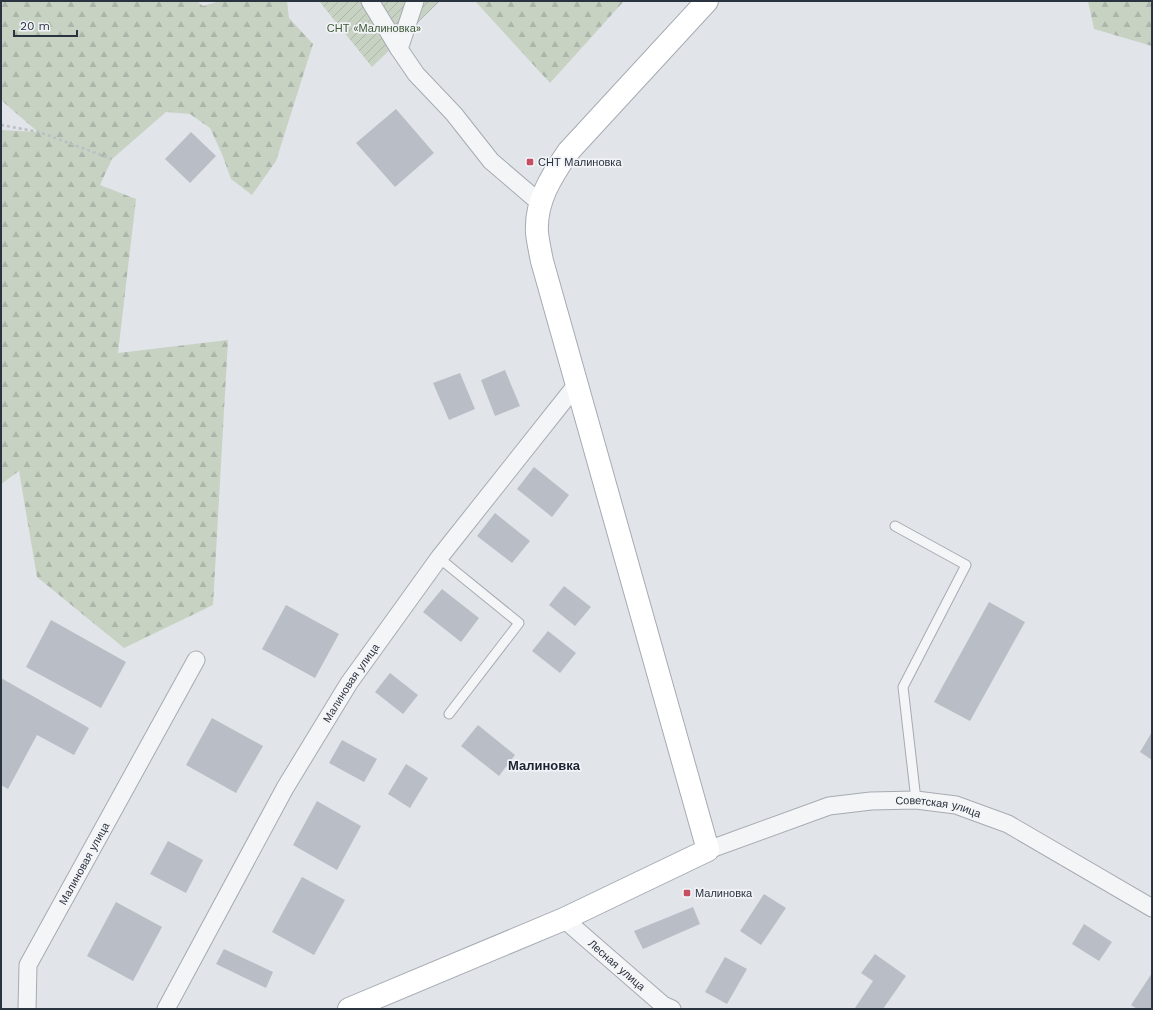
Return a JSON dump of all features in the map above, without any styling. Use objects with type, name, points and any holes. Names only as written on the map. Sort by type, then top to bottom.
[{"type":"street","points":[[370,1],[416,74],[454,114],[491,161],[540,204]]},
{"type":"street","points":[[399,49],[415,1]]},
{"type":"street","points":[[349,1009],[564,919],[708,850],[542,261],[537,232],[540,204],[551,177],[568,152],[707,1]]},
{"type":"street","name":"Малиновая улица","points":[[166,1009],[285,788],[349,683],[439,558],[577,384]]},
{"type":"street","name":"Малиновая улица","points":[[27,1009],[28,965],[196,660]]},
{"type":"street","name":"Советская улица","points":[[708,850],[829,806],[870,801],[916,800],[956,805],[1008,824],[1152,908]]},
{"type":"street","name":"Лесная улица","points":[[564,919],[666,1008]]},
{"type":"lane","points":[[895,526],[966,565],[903,687],[916,800]]},
{"type":"lane","points":[[439,558],[519,623],[450,714]]},
{"type":"path","points":[[1,125],[39,132],[112,159]]},
{"type":"green space","points":[[1,1],[197,1],[203,6],[220,1],[287,1],[289,18],[313,44],[276,161],[252,195],[231,179],[210,128],[190,114],[166,112],[112,159],[100,185],[136,199],[118,353],[228,340],[213,605],[124,648],[37,577],[19,471],[1,484],[1,130],[38,132],[1,100]]},
{"type":"green space","name":"СНТ «Малиновка»","points":[[319,1],[440,1],[372,67]]},
{"type":"green space","points":[[475,1],[624,1],[550,83]]},
{"type":"green space","points":[[1088,1],[1152,1],[1152,46],[1094,29]]},
{"type":"building","points":[[396,109],[434,153],[395,187],[356,143]]},
{"type":"building","points":[[191,132],[216,156],[190,183],[165,159]]},
{"type":"building","points":[[505,370],[520,406],[495,416],[481,380]]},
{"type":"building","points":[[460,373],[475,409],[449,420],[433,383]]},
{"type":"building","points":[[534,467],[569,495],[552,517],[517,489]]},
{"type":"building","points":[[495,513],[530,541],[512,563],[477,536]]},
{"type":"building","points":[[564,586],[591,607],[575,626],[549,605]]},
{"type":"building","points":[[442,589],[479,618],[461,642],[423,612]]},
{"type":"building","points":[[989,602],[1025,622],[970,721],[934,702]]},
{"type":"building","points":[[286,605],[339,634],[315,678],[262,649]]},
{"type":"building","points":[[51,620],[126,662],[101,708],[26,667]]},
{"type":"building","points":[[548,631],[576,653],[560,673],[532,651]]},
{"type":"building","points":[[390,673],[418,695],[403,714],[375,692]]},
{"type":"building","points":[[1,678],[89,728],[74,755],[37,735],[8,789],[1,785]]},
{"type":"building","points":[[212,718],[263,746],[236,793],[186,765]]},
{"type":"building","points":[[478,725],[515,755],[499,776],[461,746]]},
{"type":"building","points":[[1152,732],[1152,760],[1140,752]]},
{"type":"building","points":[[342,740],[377,759],[364,782],[329,763]]},
{"type":"building","points":[[406,764],[428,778],[410,808],[388,794]]},
{"type":"building","points":[[317,801],[361,826],[337,870],[293,845]]},
{"type":"building","points":[[168,841],[203,860],[186,893],[150,874]]},
{"type":"building","points":[[302,877],[345,900],[314,955],[272,932]]},
{"type":"building","points":[[764,894],[786,908],[761,945],[740,931]]},
{"type":"building","points":[[116,902],[162,927],[133,981],[87,956]]},
{"type":"building","points":[[693,907],[700,924],[643,949],[634,931]]},
{"type":"building","points":[[1084,924],[1112,942],[1099,961],[1072,944]]},
{"type":"building","points":[[224,949],[273,972],[266,988],[216,964]]},
{"type":"building","points":[[875,954],[906,976],[883,1009],[856,1009],[855,1008],[873,981],[861,973]]},
{"type":"building","points":[[725,957],[747,969],[727,1004],[705,992]]},
{"type":"building","points":[[1152,973],[1152,1009],[1137,1009],[1131,1005]]},
{"type":"place","name":"СНТ Малиновка","points":[[530,162]]},
{"type":"place","name":"Малиновка","points":[[687,893]]},
{"type":"district","name":"Малиновка","points":[[544,765]]}]
